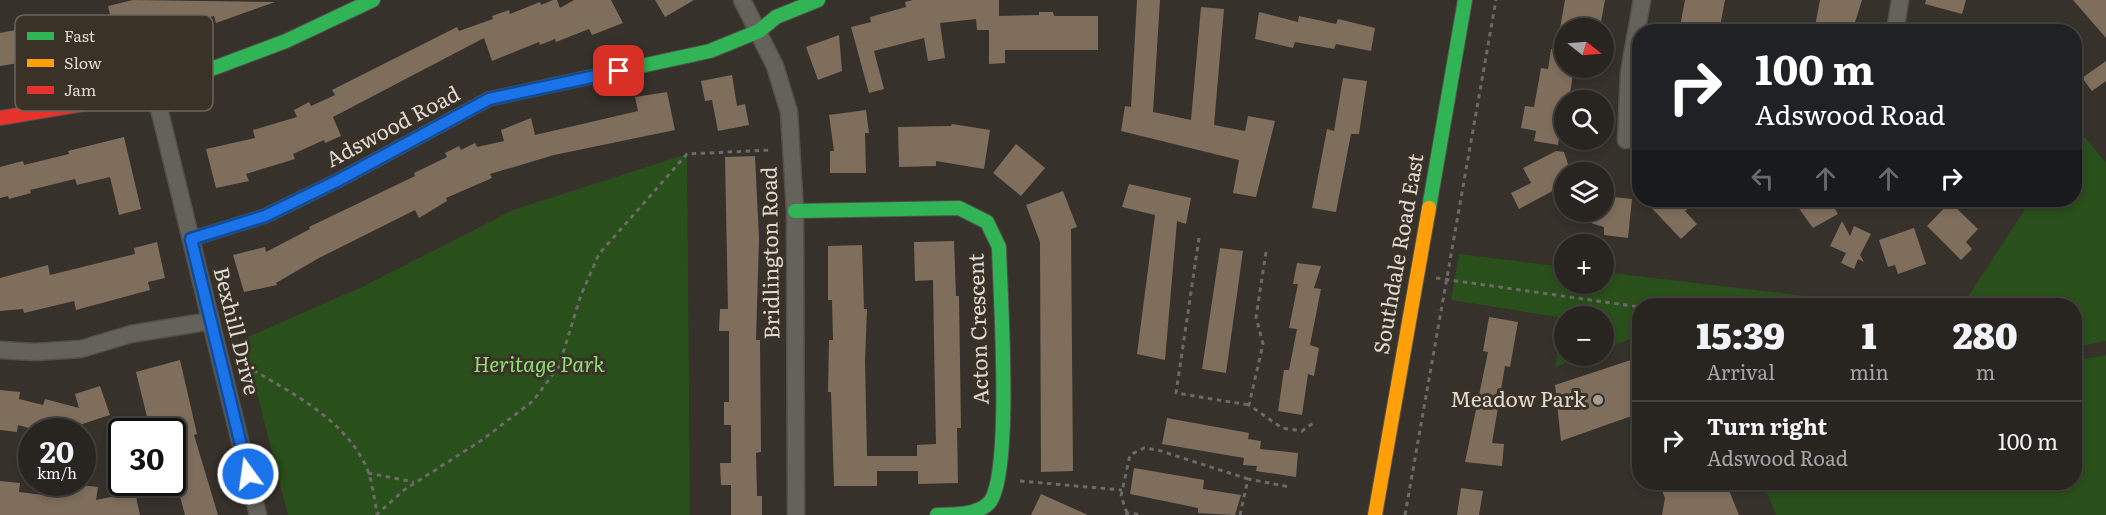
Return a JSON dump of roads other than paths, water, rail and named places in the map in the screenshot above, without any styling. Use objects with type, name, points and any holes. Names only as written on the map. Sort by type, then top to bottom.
[{"type":"street","points":[[213,69],[248,58],[307,34],[373,0]]},
{"type":"street","name":"Bridlington Road","points":[[742,0],[775,66],[789,112],[795,211],[796,515]]},
{"type":"street","name":"Adswood Road","points":[[191,239],[265,216],[337,181],[489,99],[710,51],[759,31],[776,17],[818,0]]},
{"type":"street","name":"Southdale Road East","points":[[1375,515],[1465,0]]},
{"type":"street","points":[[1638,24],[1642,0]]},
{"type":"street","points":[[1896,24],[1900,0]]},
{"type":"street","points":[[1626,140],[1632,56]]},
{"type":"street","points":[[0,118],[39,111]]},
{"type":"street","name":"Bexhill Drive","points":[[160,111],[258,515]]},
{"type":"street","name":"Acton Crescent","points":[[795,211],[959,208],[987,222],[999,247],[1003,422],[1000,480],[989,504],[972,514],[937,515]]},
{"type":"street","points":[[0,350],[35,352],[81,348],[131,334],[211,321]]},
{"type":"place","name":"Meadow Park","points":[[1598,400]]},
{"type":"park label","name":"Heritage Park","points":[[539,365]]}]
